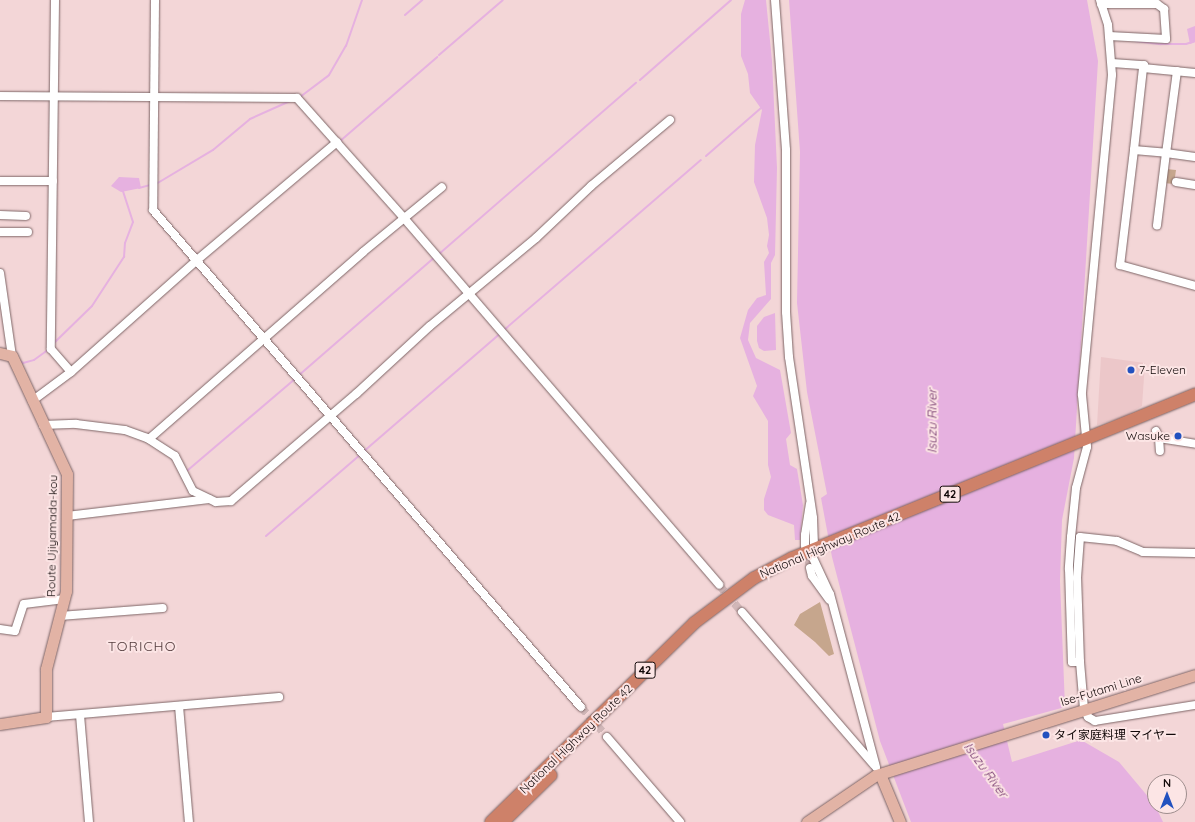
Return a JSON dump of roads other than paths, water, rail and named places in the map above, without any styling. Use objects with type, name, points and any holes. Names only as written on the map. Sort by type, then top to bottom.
[{"type":"highway","name":"National Highway Route 42","points":[[491,822],[711,608],[754,578],[1083,444],[1195,394]]},
{"type":"highway","name":"National Highway Route 42","points":[[1083,444],[1195,403]]},
{"type":"highway","name":"National Highway Route 42","points":[[503,822],[717,614],[762,582],[815,554]]},
{"type":"main road","points":[[0,353],[12,356]]},
{"type":"main road","name":"Route Ujiyamada-kou","points":[[12,356],[43,425],[66,469],[67,516],[64,599],[46,669],[46,717]]},
{"type":"main road","name":"Ise-Futami Line","points":[[807,822],[881,771],[1016,731],[1195,675]]},
{"type":"main road","points":[[0,724],[46,717]]},
{"type":"main road","points":[[881,771],[900,822]]},
{"type":"street","points":[[54,0],[51,349],[71,372]]},
{"type":"street","points":[[155,0],[153,210],[581,707]]},
{"type":"street","points":[[775,0],[786,150],[786,312],[790,357],[811,501],[815,554],[833,605],[881,771]]},
{"type":"street","points":[[1109,36],[1166,39],[1164,9],[1157,4],[1101,2],[1109,36],[1112,63],[1110,106],[1082,395],[1083,444],[1076,488],[1069,569],[1076,662],[1084,709],[1088,717],[1095,721],[1195,704]]},
{"type":"street","points":[[1112,63],[1144,65],[1120,265],[1195,286]]},
{"type":"street","points":[[1143,68],[1195,73]]},
{"type":"street","points":[[1157,225],[1177,71]]},
{"type":"street","points":[[0,96],[297,98],[403,217],[719,585]]},
{"type":"street","points":[[43,425],[76,424],[125,430],[149,439],[175,456],[191,488],[210,499],[223,503],[231,501],[469,294],[536,238],[591,186],[670,120]]},
{"type":"street","points":[[32,401],[71,372],[197,260],[337,142]]},
{"type":"street","points":[[1134,150],[1195,157]]},
{"type":"street","points":[[0,181],[53,181]]},
{"type":"street","points":[[1176,182],[1195,185]]},
{"type":"street","points":[[149,439],[403,217],[442,187]]},
{"type":"street","points":[[0,215],[26,216]]},
{"type":"street","points":[[0,232],[28,232]]},
{"type":"street","points":[[0,273],[12,356]]},
{"type":"street","points":[[1160,450],[1158,434],[1195,444]]},
{"type":"street","points":[[67,516],[210,499]]},
{"type":"street","points":[[1076,662],[1077,578],[1080,537],[1117,541],[1143,552],[1195,553]]},
{"type":"street","points":[[0,629],[15,631],[24,604],[64,599]]},
{"type":"street","points":[[60,616],[163,608]]},
{"type":"street","points":[[742,612],[881,771]]},
{"type":"street","points":[[46,717],[279,697]]},
{"type":"street","points":[[179,706],[189,822]]},
{"type":"street","points":[[80,715],[89,822]]},
{"type":"street","points":[[607,737],[680,822]]},
{"type":"water","points":[[745,0],[766,0],[772,61],[777,168],[775,255],[771,263],[771,299],[750,323],[748,340],[756,358],[780,370],[791,433],[786,439],[790,465],[797,469],[803,505],[800,540],[795,540],[794,525],[768,515],[764,510],[764,499],[771,477],[768,465],[768,421],[753,396],[757,386],[740,338],[748,310],[757,298],[766,295],[764,262],[769,253],[767,246],[769,235],[767,218],[754,182],[755,145],[762,110],[750,93],[748,74],[741,56],[741,14]]},
{"type":"water","name":"Isuzu River","points":[[789,0],[1087,0],[1098,61],[1074,458],[1062,520],[1060,581],[1065,707],[1003,724],[1012,762],[1081,740],[1119,762],[1147,795],[1147,814],[1159,814],[1163,822],[911,822],[880,741],[832,557],[821,498],[827,494],[807,392],[797,303],[800,152]]},
{"type":"water","points":[[1195,26],[1195,42],[1190,44],[1187,29]]},
{"type":"water","points":[[119,177],[139,178],[141,188],[121,192],[111,186]]},
{"type":"water","points":[[775,313],[776,350],[764,351],[759,348],[757,341],[757,326],[764,317]]},
{"type":"waterway","points":[[300,97],[329,75],[346,46],[362,0]]},
{"type":"waterway","points":[[405,15],[422,0]]},
{"type":"waterway","points":[[439,55],[503,0]]},
{"type":"waterway","points":[[640,80],[731,0]]},
{"type":"waterway","points":[[1135,41],[1161,44],[1186,44],[1195,41]]},
{"type":"waterway","points":[[339,142],[437,57]]},
{"type":"waterway","points":[[439,254],[636,83]]},
{"type":"waterway","points":[[156,184],[213,150],[250,119],[290,101]]},
{"type":"waterway","points":[[706,156],[761,108]]},
{"type":"waterway","points":[[504,330],[701,160]]},
{"type":"waterway","points":[[139,188],[150,185]]},
{"type":"waterway","points":[[54,343],[92,306],[124,257],[125,243],[133,222],[123,191]]},
{"type":"waterway","points":[[298,376],[435,257]]},
{"type":"waterway","points":[[363,452],[501,333]]},
{"type":"waterway","points":[[19,360],[23,363],[34,360],[48,350]]},
{"type":"waterway","points":[[188,470],[295,379]]},
{"type":"waterway","points":[[266,536],[360,455]]},
{"type":"tunnel","points":[[806,547],[810,568]]},
{"type":"tunnel","points":[[719,585],[742,612]]},
{"type":"tunnel","points":[[581,707],[607,737]]},
{"type":"place","name":"7-Eleven","points":[[1131,370]]},
{"type":"place","name":"Wasuke","points":[[1178,436]]},
{"type":"place","name":"タイ家庭料理 マイヤー","points":[[1046,735]]},
{"type":"district","name":"TORICHO","points":[[142,646]]}]
